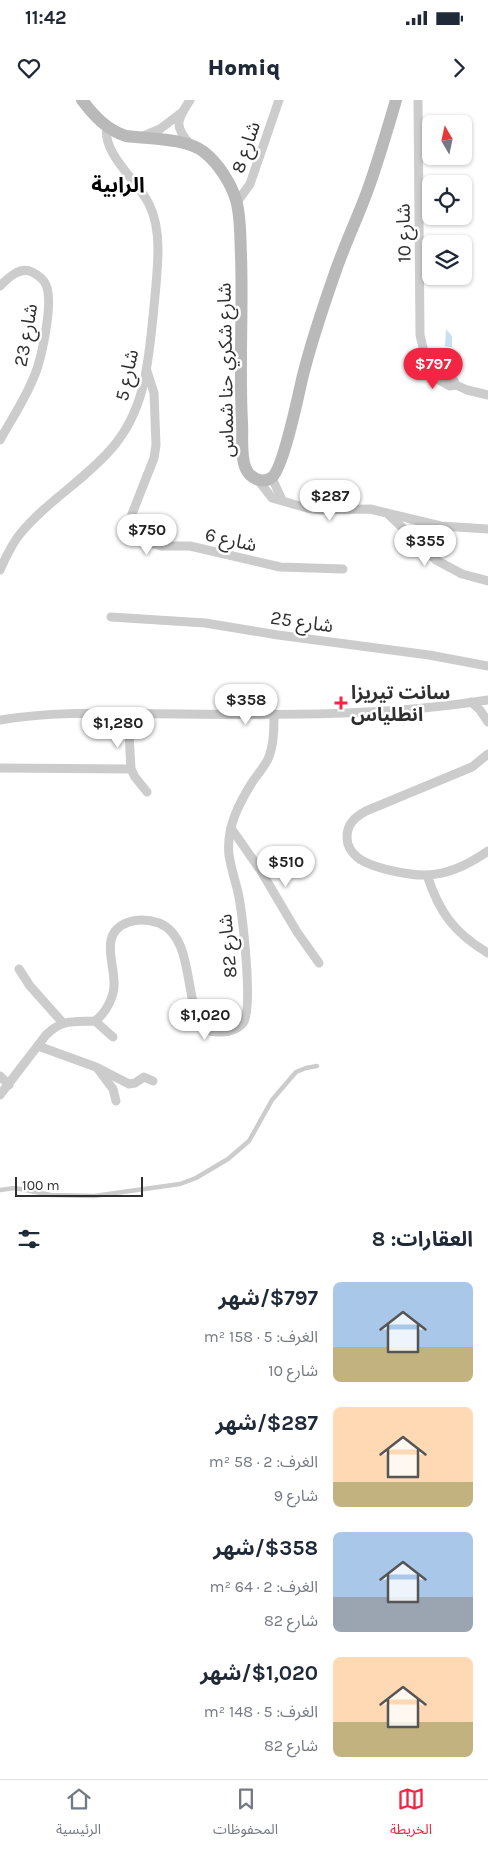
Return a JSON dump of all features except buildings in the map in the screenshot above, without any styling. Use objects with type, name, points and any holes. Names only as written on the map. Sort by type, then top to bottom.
[{"type":"street","points":[[76,100],[111,131]]},
{"type":"street","points":[[82,100],[111,131]]},
{"type":"street","points":[[189,143],[178,127],[178,120],[190,100]]},
{"type":"street","name":"شارع 8","points":[[237,202],[250,184],[279,100]]},
{"type":"street","points":[[258,480],[272,478],[282,456],[304,369],[336,270],[367,191],[396,100]]},
{"type":"street","name":"شارع 10","points":[[418,100],[420,335],[428,365],[439,380],[450,386],[456,385],[488,395]]},
{"type":"street","points":[[140,138],[160,129],[182,113]]},
{"type":"street","name":"شارع شكري حنا شماس","points":[[111,131],[140,138],[189,143],[203,151],[215,163],[233,191],[237,202],[242,276],[241,408],[244,457],[246,469],[251,476],[258,480]]},
{"type":"street","name":"شارع 5","points":[[0,570],[20,534],[102,458],[123,434],[136,410],[147,371],[158,249],[156,227],[149,204],[108,145],[111,131]]},
{"type":"street","name":"شارع 23","points":[[0,286],[15,273],[28,270],[36,274],[47,286],[48,304],[40,361],[33,381],[0,440]]},
{"type":"street","name":"شارع 6","points":[[147,371],[154,393],[156,445],[154,458],[132,514],[132,526],[141,541],[161,546],[190,546],[280,567],[343,569]]},
{"type":"street","points":[[272,478],[282,500]]},
{"type":"street","points":[[258,480],[272,498],[290,504],[321,510],[370,509],[441,526],[488,529]]},
{"type":"street","points":[[387,512],[436,560],[462,574],[488,581]]},
{"type":"street","name":"شارع 25","points":[[111,617],[205,623],[278,635],[429,655],[488,666]]},
{"type":"street","points":[[0,720],[39,715],[274,714],[406,711],[488,700]]},
{"type":"street","points":[[471,702],[480,710],[488,722]]},
{"type":"street","points":[[128,714],[131,769],[147,792]]},
{"type":"street","name":"شارع 82","points":[[95,1021],[104,1011],[114,989],[109,950],[112,936],[129,922],[151,921],[163,925],[176,937],[189,978],[195,1008],[207,1030],[226,1032],[244,1022],[247,1006],[245,951],[241,910],[229,855],[231,828],[239,805],[269,756],[273,738],[274,714]]},
{"type":"street","points":[[488,754],[472,767],[366,810],[350,823],[347,832],[347,842],[357,858],[378,866],[427,875],[467,864],[488,851]]},
{"type":"street","points":[[0,768],[131,769]]},
{"type":"street","points":[[231,828],[261,871],[296,932],[319,964]]},
{"type":"street","points":[[427,875],[435,898],[450,923],[471,942],[488,953]]},
{"type":"street","points":[[19,969],[30,986],[63,1022]]},
{"type":"street","points":[[0,1095],[51,1030],[63,1022],[95,1021],[112,1037]]},
{"type":"street","points":[[38,1046],[96,1067],[129,1084],[135,1083],[144,1077],[153,1081]]},
{"type":"street","points":[[96,1067],[113,1089],[116,1101]]},
{"type":"street","points":[[0,1076],[9,1085]]},
{"type":"lane","points":[[0,1190],[15,1188],[52,1195],[94,1196],[180,1184],[196,1178],[228,1159],[249,1141],[272,1100],[296,1072],[318,1066]]},
{"type":"water","points":[[446,329],[452,336],[452,347],[445,346]]},
{"type":"place","name":"سانت تيريزا انطلياس","points":[[341,703]]},
{"type":"district","name":"الرابية","points":[[118,185]]}]
